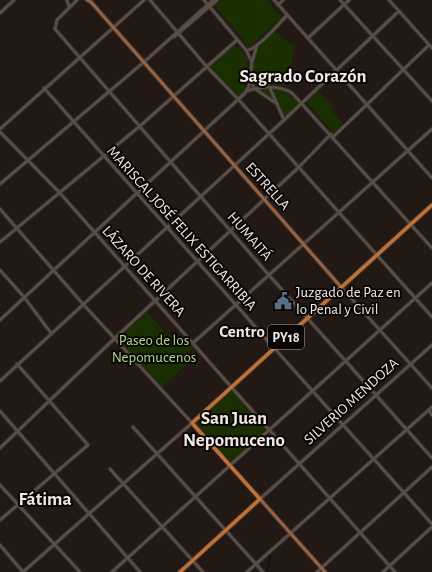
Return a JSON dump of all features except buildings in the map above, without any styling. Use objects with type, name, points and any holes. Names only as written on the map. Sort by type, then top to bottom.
[{"type":"highway","name":"PY18","points":[[232,387],[432,205]]},
{"type":"highway","points":[[232,387],[192,423],[260,499]]},
{"type":"highway","name":"SILVERIO MENDOZA","points":[[180,572],[260,499]]},
{"type":"main road","name":"ESTRELLA","points":[[88,0],[341,287]]},
{"type":"main road","points":[[260,499],[325,572]]},
{"type":"street","points":[[0,13],[14,0]]},
{"type":"street","points":[[67,0],[69,7],[77,0]]},
{"type":"street","points":[[0,128],[144,0]]},
{"type":"street","points":[[150,0],[207,67],[299,166],[432,317]]},
{"type":"street","points":[[204,0],[246,50],[252,62]]},
{"type":"street","points":[[0,184],[178,33],[213,0]]},
{"type":"street","points":[[208,6],[217,0]]},
{"type":"street","points":[[274,0],[432,178]]},
{"type":"street","points":[[278,5],[283,0]]},
{"type":"street","points":[[340,0],[432,101]]},
{"type":"street","points":[[308,38],[349,0]]},
{"type":"street","points":[[389,0],[432,48]]},
{"type":"street","name":"HUMAITÁ","points":[[69,7],[57,20],[55,27],[79,57],[268,274],[432,458]]},
{"type":"street","points":[[0,381],[284,120],[399,11]]},
{"type":"street","points":[[246,50],[250,50],[257,45],[288,15]]},
{"type":"street","points":[[0,242],[59,192],[104,157],[237,40]]},
{"type":"street","points":[[245,93],[249,86],[252,62],[257,45]]},
{"type":"street","points":[[0,448],[114,338],[156,301],[429,45]]},
{"type":"street","points":[[250,80],[254,88],[277,104]]},
{"type":"street","name":"MARISCAL JOSÉ FELIX ESTIGARRIBIA","points":[[44,88],[197,262],[343,424],[372,459],[432,524]]},
{"type":"street","points":[[0,320],[204,130],[245,93],[254,88],[288,90],[332,136],[432,248]]},
{"type":"street","points":[[270,88],[284,120]]},
{"type":"street","points":[[193,343],[268,274],[304,244],[432,129]]},
{"type":"street","name":"LÁZARO DE RIVERA","points":[[0,132],[59,192],[395,572]]},
{"type":"street","points":[[0,209],[83,304],[192,423],[89,512],[23,572],[0,545]]},
{"type":"street","points":[[0,270],[24,297],[51,333]]},
{"type":"street","points":[[112,572],[432,283]]},
{"type":"street","name":"ESTRELLA","points":[[341,287],[432,388]]},
{"type":"street","name":"SILVERIO MENDOZA","points":[[260,499],[432,345]]},
{"type":"street","points":[[0,520],[88,445],[17,364]]},
{"type":"street","points":[[247,572],[432,407]]},
{"type":"street","points":[[429,410],[432,415]]},
{"type":"street","points":[[0,411],[140,572]]},
{"type":"street","points":[[133,426],[263,572]]},
{"type":"street","points":[[110,468],[203,572]]},
{"type":"street","points":[[317,572],[360,531],[432,468]]},
{"type":"street","points":[[0,485],[80,572]]},
{"type":"street","points":[[383,572],[432,527]]},
{"type":"green space","points":[[221,0],[267,0],[282,18],[249,47],[215,6]]},
{"type":"green space","points":[[274,30],[295,48],[286,86],[252,84],[249,80],[258,44]]},
{"type":"green space","points":[[234,44],[247,57],[248,61],[245,89],[237,97],[210,67]]},
{"type":"green space","points":[[259,87],[288,90],[301,103],[284,120],[277,104],[256,89]]},
{"type":"green space","points":[[318,91],[334,106],[331,109],[343,124],[334,133],[306,102]]},
{"type":"green space","name":"Paseo de los Nepomucenos","points":[[147,312],[168,336],[174,336],[174,341],[178,339],[181,344],[180,346],[184,347],[190,342],[194,347],[187,353],[192,359],[162,387],[118,339]]},
{"type":"green space","points":[[232,387],[268,429],[229,464],[193,423]]},
{"type":"waterway","points":[[267,572],[271,551]]},
{"type":"place","name":"Juzgado de Paz en lo Penal y Civil","points":[[283,301]]},
{"type":"district","name":"Sagrado Corazón","points":[[303,75]]},
{"type":"district","name":"Centro","points":[[242,331]]},
{"type":"district","name":"San Juan Nepomuceno","points":[[234,428]]},
{"type":"district","name":"Fátima","points":[[45,498]]}]
